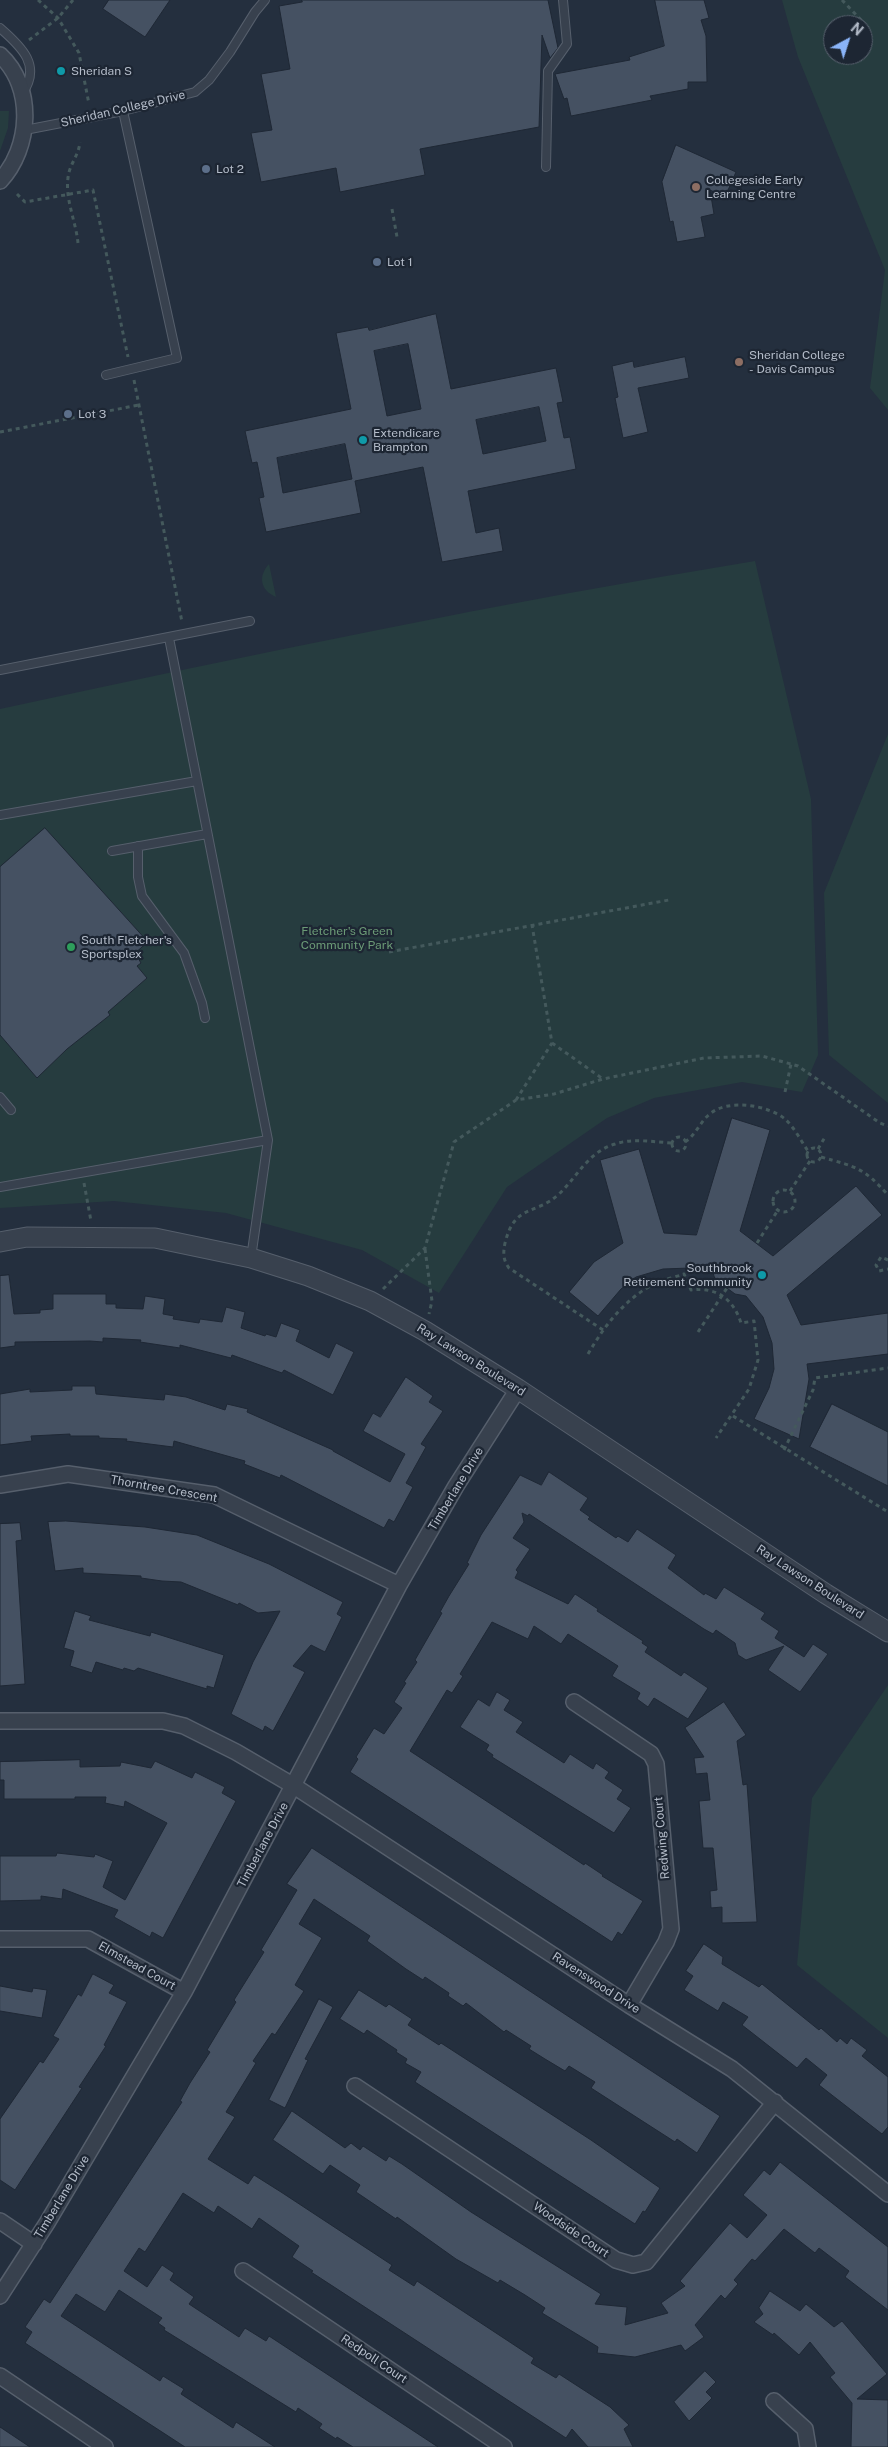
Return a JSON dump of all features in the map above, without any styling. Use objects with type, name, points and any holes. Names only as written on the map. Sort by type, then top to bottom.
[{"type":"street","points":[[0,55],[15,75],[22,94],[25,130],[19,152],[8,173],[0,181]]},
{"type":"street","name":"Ray Lawson Boulevard","points":[[0,1242],[27,1237],[93,1236],[155,1238],[251,1258],[308,1276],[370,1301],[425,1331],[518,1389],[826,1594],[888,1632]]},
{"type":"street","name":"Timberlane Drive","points":[[0,2296],[34,2244],[184,1992],[399,1585],[456,1486],[518,1389]]},
{"type":"street","name":"Thorntree Crescent","points":[[0,1485],[68,1474],[214,1495],[399,1585]]},
{"type":"street","name":"Redwing Court","points":[[574,1702],[651,1754],[656,1764],[671,1929],[666,1942],[628,2005]]},
{"type":"street","points":[[0,1721],[163,1721],[184,1726],[294,1786]]},
{"type":"street","name":"Ravenswood Drive","points":[[294,1786],[628,2005],[732,2069],[888,2194]]},
{"type":"street","name":"Elmstead Court","points":[[0,1939],[88,1938],[184,1992]]},
{"type":"street","name":"Woodside Court","points":[[355,2086],[616,2260],[633,2265],[646,2262],[775,2102]]},
{"type":"street","points":[[0,2221],[34,2244]]},
{"type":"street","name":"Redpoll Court","points":[[243,2271],[504,2447]]},
{"type":"street","points":[[0,2376],[105,2447]]},
{"type":"street","points":[[774,2401],[805,2429],[808,2447]]},
{"type":"lane","name":"Sheridan College Drive","points":[[25,130],[123,111],[195,92],[209,80],[265,0]]},
{"type":"lane","points":[[546,167],[548,71],[567,44],[563,0]]},
{"type":"lane","points":[[0,28],[20,47],[31,66],[32,75],[30,83],[22,94]]},
{"type":"lane","points":[[106,375],[177,358],[123,111]]},
{"type":"lane","points":[[0,670],[250,621]]},
{"type":"lane","points":[[169,638],[268,1140],[251,1258]]},
{"type":"lane","points":[[0,815],[197,780]]},
{"type":"lane","points":[[112,851],[207,834]]},
{"type":"lane","points":[[138,846],[138,877],[142,896],[184,953],[202,1002],[205,1018]]},
{"type":"lane","points":[[0,1097],[11,1110]]},
{"type":"lane","points":[[0,1187],[268,1140]]},
{"type":"path","points":[[38,0],[58,18],[79,52],[89,104]]},
{"type":"path","points":[[29,40],[58,18],[73,0]]},
{"type":"path","points":[[842,0],[856,15]]},
{"type":"path","points":[[78,243],[68,194],[68,178],[80,142]]},
{"type":"path","points":[[17,194],[25,202],[93,190],[139,405],[182,622]]},
{"type":"path","points":[[392,209],[397,237]]},
{"type":"path","points":[[0,432],[139,405]]},
{"type":"path","points":[[389,952],[669,900]]},
{"type":"path","points":[[425,1331],[432,1301],[425,1248],[454,1142],[516,1100],[552,1044],[532,925]]},
{"type":"path","points":[[552,1044],[603,1079]]},
{"type":"path","points":[[516,1100],[554,1094],[603,1079],[704,1058],[762,1056],[798,1066],[880,1123],[888,1126]]},
{"type":"path","points":[[785,1092],[791,1064]]},
{"type":"path","points":[[672,1143],[674,1149],[681,1150],[712,1112],[722,1106],[734,1104],[753,1107],[778,1115],[790,1126],[808,1151],[807,1158],[810,1161]]},
{"type":"path","points":[[672,1143],[677,1137],[683,1138],[686,1142]]},
{"type":"path","points":[[818,1148],[825,1137]]},
{"type":"path","points":[[603,1330],[509,1268],[503,1255],[508,1228],[516,1218],[554,1199],[587,1160],[600,1150],[616,1143],[632,1141],[672,1143]]},
{"type":"path","points":[[808,1151],[811,1148],[818,1148]]},
{"type":"path","points":[[818,1148],[821,1157]]},
{"type":"path","points":[[810,1161],[816,1162],[821,1157]]},
{"type":"path","points":[[821,1157],[862,1170],[873,1178],[888,1195]]},
{"type":"path","points":[[790,1191],[810,1161]]},
{"type":"path","points":[[82,1173],[93,1236]]},
{"type":"path","points":[[778,1210],[773,1204],[773,1196],[779,1191],[790,1191]]},
{"type":"path","points":[[778,1210],[789,1210],[794,1205],[794,1197],[790,1191]]},
{"type":"path","points":[[757,1243],[778,1210]]},
{"type":"path","points":[[370,1301],[425,1248]]},
{"type":"path","points":[[888,1254],[888,1259],[879,1258],[876,1265],[879,1271],[888,1269]]},
{"type":"path","points":[[588,1354],[603,1330],[626,1301],[658,1282],[684,1274],[690,1290],[704,1289],[722,1296],[737,1310],[741,1322],[754,1321],[758,1360],[750,1390],[716,1438]]},
{"type":"path","points":[[698,1332],[727,1288]]},
{"type":"path","points":[[784,1450],[813,1390],[815,1378],[888,1368]]},
{"type":"path","points":[[733,1416],[784,1450],[888,1512]]},
{"type":"green space","points":[[782,0],[888,0],[888,410],[870,388],[885,270],[798,57]]},
{"type":"green space","points":[[0,111],[9,111],[8,128],[0,151]]},
{"type":"green space","name":"Fletcher's Green Community Park","points":[[755,561],[811,799],[818,1055],[802,1092],[742,1082],[654,1098],[607,1118],[507,1187],[439,1293],[362,1250],[226,1213],[114,1201],[0,1208],[0,709],[282,649],[566,594]]},
{"type":"green space","points":[[269,564],[276,597],[267,591],[262,582],[263,573]]},
{"type":"green space","points":[[888,734],[888,1103],[829,1055],[824,893]]},
{"type":"green space","points":[[888,1685],[888,2038],[797,1965],[812,1798]]},
{"type":"building","points":[[109,0],[170,0],[145,37],[103,9]]},
{"type":"building","points":[[302,0],[548,0],[558,48],[550,58],[542,35],[539,127],[420,149],[425,175],[340,192],[336,168],[261,182],[251,133],[272,130],[261,74],[290,69],[279,6],[302,2]]},
{"type":"building","points":[[655,0],[704,0],[709,18],[701,20],[706,36],[707,82],[688,82],[688,89],[650,96],[652,100],[571,116],[567,98],[564,99],[555,74],[630,60],[629,57],[664,46]]},
{"type":"building","name":"Collegeside Early Learning Centre","points":[[676,145],[736,172],[725,197],[710,190],[714,214],[701,217],[705,237],[677,242],[673,221],[670,222],[662,182]]},
{"type":"building","name":"Extendicare Brampton","points":[[436,314],[451,389],[556,368],[563,402],[557,403],[564,438],[570,437],[576,469],[468,491],[476,533],[499,528],[503,551],[442,562],[423,467],[355,481],[361,513],[266,532],[259,498],[264,497],[257,462],[252,463],[245,431],[351,409],[336,333],[368,327],[369,330]],"holes":[[[408,344],[421,409],[387,416],[374,351]],[[539,407],[546,441],[483,454],[476,420]],[[345,444],[352,479],[283,493],[277,458]]]},
{"type":"building","points":[[685,357],[689,378],[638,388],[648,432],[623,438],[615,398],[618,397],[612,366],[633,361],[634,367]]},
{"type":"building","name":"South Fletcher's Sportsplex","points":[[45,828],[148,942],[135,953],[141,963],[137,966],[147,978],[108,1012],[110,1015],[67,1049],[37,1078],[0,1035],[0,867]]},
{"type":"building","name":"Southbrook Retirement Community","points":[[732,1118],[770,1130],[740,1231],[773,1256],[856,1186],[882,1215],[787,1295],[801,1325],[888,1313],[888,1354],[807,1364],[809,1379],[799,1439],[754,1419],[769,1388],[774,1369],[772,1343],[763,1317],[746,1296],[735,1294],[715,1279],[713,1273],[690,1268],[663,1269],[636,1277],[621,1289],[598,1316],[569,1292],[594,1262],[623,1243],[600,1160],[639,1149],[664,1233],[696,1235]]},
{"type":"building","points":[[9,1275],[14,1314],[40,1313],[40,1310],[53,1309],[53,1294],[106,1294],[106,1304],[116,1304],[116,1308],[143,1309],[145,1296],[165,1299],[163,1314],[174,1316],[173,1319],[199,1323],[200,1319],[222,1322],[226,1307],[245,1312],[241,1328],[265,1336],[266,1334],[276,1337],[281,1323],[300,1330],[296,1341],[329,1358],[336,1343],[354,1352],[333,1395],[284,1370],[282,1373],[232,1355],[231,1358],[180,1345],[180,1348],[140,1342],[141,1340],[103,1338],[103,1342],[15,1342],[15,1346],[0,1348],[0,1276]]},
{"type":"building","points":[[406,1377],[433,1396],[429,1402],[443,1411],[421,1444],[426,1447],[406,1483],[413,1487],[394,1522],[389,1519],[384,1528],[281,1475],[280,1478],[244,1464],[245,1461],[174,1441],[173,1447],[126,1441],[127,1439],[99,1438],[99,1436],[70,1436],[70,1434],[31,1436],[32,1441],[0,1445],[0,1394],[30,1389],[30,1392],[72,1390],[72,1386],[95,1386],[96,1394],[164,1400],[165,1394],[186,1397],[225,1410],[227,1404],[248,1409],[247,1412],[333,1450],[390,1482],[405,1454],[363,1431],[373,1413],[380,1417]]},
{"type":"building","points":[[832,1404],[888,1432],[888,1486],[810,1447]]},
{"type":"building","points":[[549,1472],[588,1498],[580,1510],[590,1517],[588,1519],[616,1538],[618,1536],[628,1542],[637,1529],[676,1555],[668,1568],[704,1595],[705,1593],[716,1599],[724,1587],[765,1613],[761,1619],[779,1631],[775,1638],[804,1657],[813,1644],[828,1654],[800,1692],[768,1670],[784,1646],[746,1660],[738,1655],[735,1643],[716,1630],[713,1634],[704,1629],[529,1514],[528,1516],[522,1513],[524,1522],[513,1538],[530,1549],[516,1570],[518,1572],[515,1578],[568,1604],[575,1594],[643,1641],[642,1643],[648,1647],[645,1652],[681,1676],[684,1672],[708,1688],[688,1719],[654,1698],[648,1707],[637,1699],[640,1693],[612,1676],[618,1666],[568,1634],[561,1644],[534,1626],[528,1639],[492,1622],[460,1674],[463,1676],[452,1693],[447,1690],[410,1751],[584,1865],[585,1863],[602,1876],[643,1901],[622,1935],[618,1932],[612,1942],[350,1772],[358,1759],[356,1757],[374,1728],[384,1734],[402,1708],[394,1702],[417,1662],[415,1660],[442,1613],[440,1612],[449,1596],[469,1564],[467,1563],[481,1535],[520,1475],[541,1485]]},
{"type":"building","points":[[66,1521],[145,1527],[197,1535],[269,1564],[343,1602],[337,1614],[342,1617],[325,1652],[311,1645],[293,1666],[305,1672],[273,1731],[265,1726],[263,1731],[231,1714],[253,1662],[280,1611],[258,1613],[239,1603],[238,1605],[181,1582],[141,1578],[141,1576],[83,1573],[83,1568],[55,1571],[48,1522]]},
{"type":"building","points":[[20,1523],[22,1540],[16,1541],[25,1684],[0,1686],[0,1524]]},
{"type":"building","points":[[75,1611],[91,1616],[89,1620],[150,1636],[151,1632],[224,1655],[214,1688],[207,1686],[207,1689],[138,1668],[134,1671],[124,1668],[123,1670],[96,1662],[92,1673],[70,1666],[74,1651],[64,1648]]},
{"type":"building","points":[[497,1692],[510,1700],[504,1710],[523,1722],[516,1732],[564,1763],[570,1754],[593,1769],[596,1763],[609,1772],[605,1778],[623,1790],[617,1799],[631,1808],[614,1833],[492,1757],[493,1755],[486,1750],[489,1745],[460,1727],[478,1699],[489,1706]]},
{"type":"building","points":[[724,1702],[746,1735],[737,1741],[743,1785],[747,1784],[757,1922],[722,1923],[722,1907],[711,1908],[710,1891],[717,1890],[713,1848],[703,1848],[699,1801],[710,1800],[707,1773],[696,1774],[694,1758],[704,1757],[685,1728]]},
{"type":"building","points":[[80,1760],[80,1767],[120,1766],[121,1762],[151,1768],[155,1761],[192,1778],[195,1772],[225,1787],[222,1793],[236,1801],[163,1938],[152,1932],[150,1937],[114,1917],[118,1910],[63,1889],[62,1899],[41,1896],[41,1900],[0,1901],[0,1856],[56,1856],[57,1853],[94,1857],[95,1854],[113,1861],[103,1887],[125,1900],[167,1823],[125,1801],[124,1807],[105,1803],[106,1797],[4,1799],[4,1780],[0,1780],[0,1762]]},
{"type":"building","points":[[312,1848],[720,2116],[697,2153],[677,2139],[675,2142],[591,2088],[595,2082],[569,2066],[565,2071],[529,2049],[531,2046],[506,2030],[504,2032],[466,2003],[463,2006],[448,1996],[449,1993],[425,1977],[423,1980],[406,1969],[367,1941],[370,1936],[314,1899],[299,1924],[322,1938],[295,1985],[304,1991],[275,2035],[272,2033],[253,2061],[256,2063],[226,2112],[235,2117],[208,2159],[248,2184],[254,2175],[392,2265],[389,2270],[414,2286],[417,2281],[534,2358],[531,2363],[556,2378],[559,2374],[610,2407],[629,2425],[624,2429],[633,2447],[588,2447],[572,2429],[566,2438],[311,2272],[313,2271],[292,2257],[299,2246],[259,2218],[252,2229],[218,2206],[214,2213],[183,2193],[145,2252],[139,2248],[124,2271],[147,2287],[162,2265],[174,2273],[170,2280],[194,2297],[189,2304],[239,2337],[245,2328],[266,2341],[269,2336],[438,2447],[353,2447],[337,2437],[336,2439],[319,2428],[322,2424],[298,2408],[296,2412],[164,2330],[165,2328],[158,2323],[162,2318],[119,2290],[105,2312],[76,2294],[61,2316],[160,2381],[163,2376],[184,2389],[181,2394],[233,2428],[236,2422],[275,2447],[185,2447],[25,2343],[32,2332],[25,2327],[44,2299],[50,2303],[182,2102],[180,2101],[190,2083],[210,2052],[207,2050],[236,2002],[234,2000],[264,1952],[261,1950],[297,1890],[287,1884]]},
{"type":"building","points":[[704,1944],[723,1957],[722,1964],[759,1987],[762,1984],[819,2030],[821,2028],[837,2042],[840,2038],[847,2044],[851,2038],[867,2050],[862,2056],[888,2077],[888,2127],[882,2134],[819,2085],[827,2075],[806,2058],[797,2068],[742,2025],[748,2017],[723,2002],[718,2011],[684,1990],[693,1976],[686,1971]]},
{"type":"building","points":[[93,1974],[114,1985],[109,1993],[127,2002],[104,2045],[106,2046],[79,2087],[82,2088],[15,2190],[0,2180],[0,2119],[40,2061],[43,2063],[59,2039],[53,2036],[78,1994],[81,1996]]},
{"type":"building","points":[[0,1986],[32,1992],[33,1988],[47,1990],[42,2018],[0,2011]]},
{"type":"building","points":[[359,1990],[386,2007],[389,2004],[412,2019],[408,2025],[439,2045],[441,2043],[591,2140],[660,2188],[645,2212],[643,2211],[635,2224],[415,2082],[421,2072],[405,2063],[407,2059],[396,2052],[397,2050],[367,2030],[364,2034],[340,2019]]},
{"type":"building","points":[[319,1999],[333,2007],[305,2059],[308,2060],[285,2108],[269,2100]]},
{"type":"building","points":[[292,2111],[345,2148],[351,2143],[360,2150],[363,2146],[386,2161],[389,2156],[402,2164],[471,2212],[601,2294],[595,2304],[627,2307],[625,2325],[668,2313],[661,2303],[685,2286],[680,2281],[730,2223],[747,2238],[767,2215],[743,2195],[764,2170],[770,2175],[780,2162],[888,2247],[888,2310],[845,2277],[849,2271],[819,2248],[815,2253],[784,2229],[755,2261],[752,2259],[734,2280],[738,2284],[725,2299],[721,2295],[695,2325],[704,2337],[685,2351],[681,2345],[635,2357],[597,2353],[598,2347],[542,2313],[545,2308],[500,2280],[498,2283],[456,2259],[397,2217],[396,2219],[356,2192],[360,2185],[330,2165],[323,2174],[273,2140]]},
{"type":"building","points":[[770,2291],[800,2311],[806,2304],[834,2327],[842,2321],[887,2374],[857,2399],[888,2400],[888,2447],[851,2447],[852,2403],[830,2377],[835,2373],[810,2342],[799,2355],[774,2333],[773,2335],[754,2322],[763,2314],[759,2308]]},
{"type":"building","points":[[705,2371],[716,2382],[706,2392],[712,2398],[689,2421],[674,2402]]},
{"type":"building","points":[[0,2427],[30,2447],[0,2447]]},
{"type":"place","name":"Sheridan S","points":[[61,71]]},
{"type":"place","name":"Lot 2","points":[[206,169]]},
{"type":"place","name":"Collegeside Early Learning Centre","points":[[696,187]]},
{"type":"place","name":"Lot 1","points":[[377,262]]},
{"type":"place","name":"Sheridan College - Davis Campus","points":[[739,362]]},
{"type":"place","name":"Lot 3","points":[[68,414]]},
{"type":"place","name":"Extendicare Brampton","points":[[363,440]]},
{"type":"place","name":"South Fletcher's Sportsplex","points":[[71,947]]},
{"type":"place","name":"Southbrook Retirement Community","points":[[762,1275]]}]
